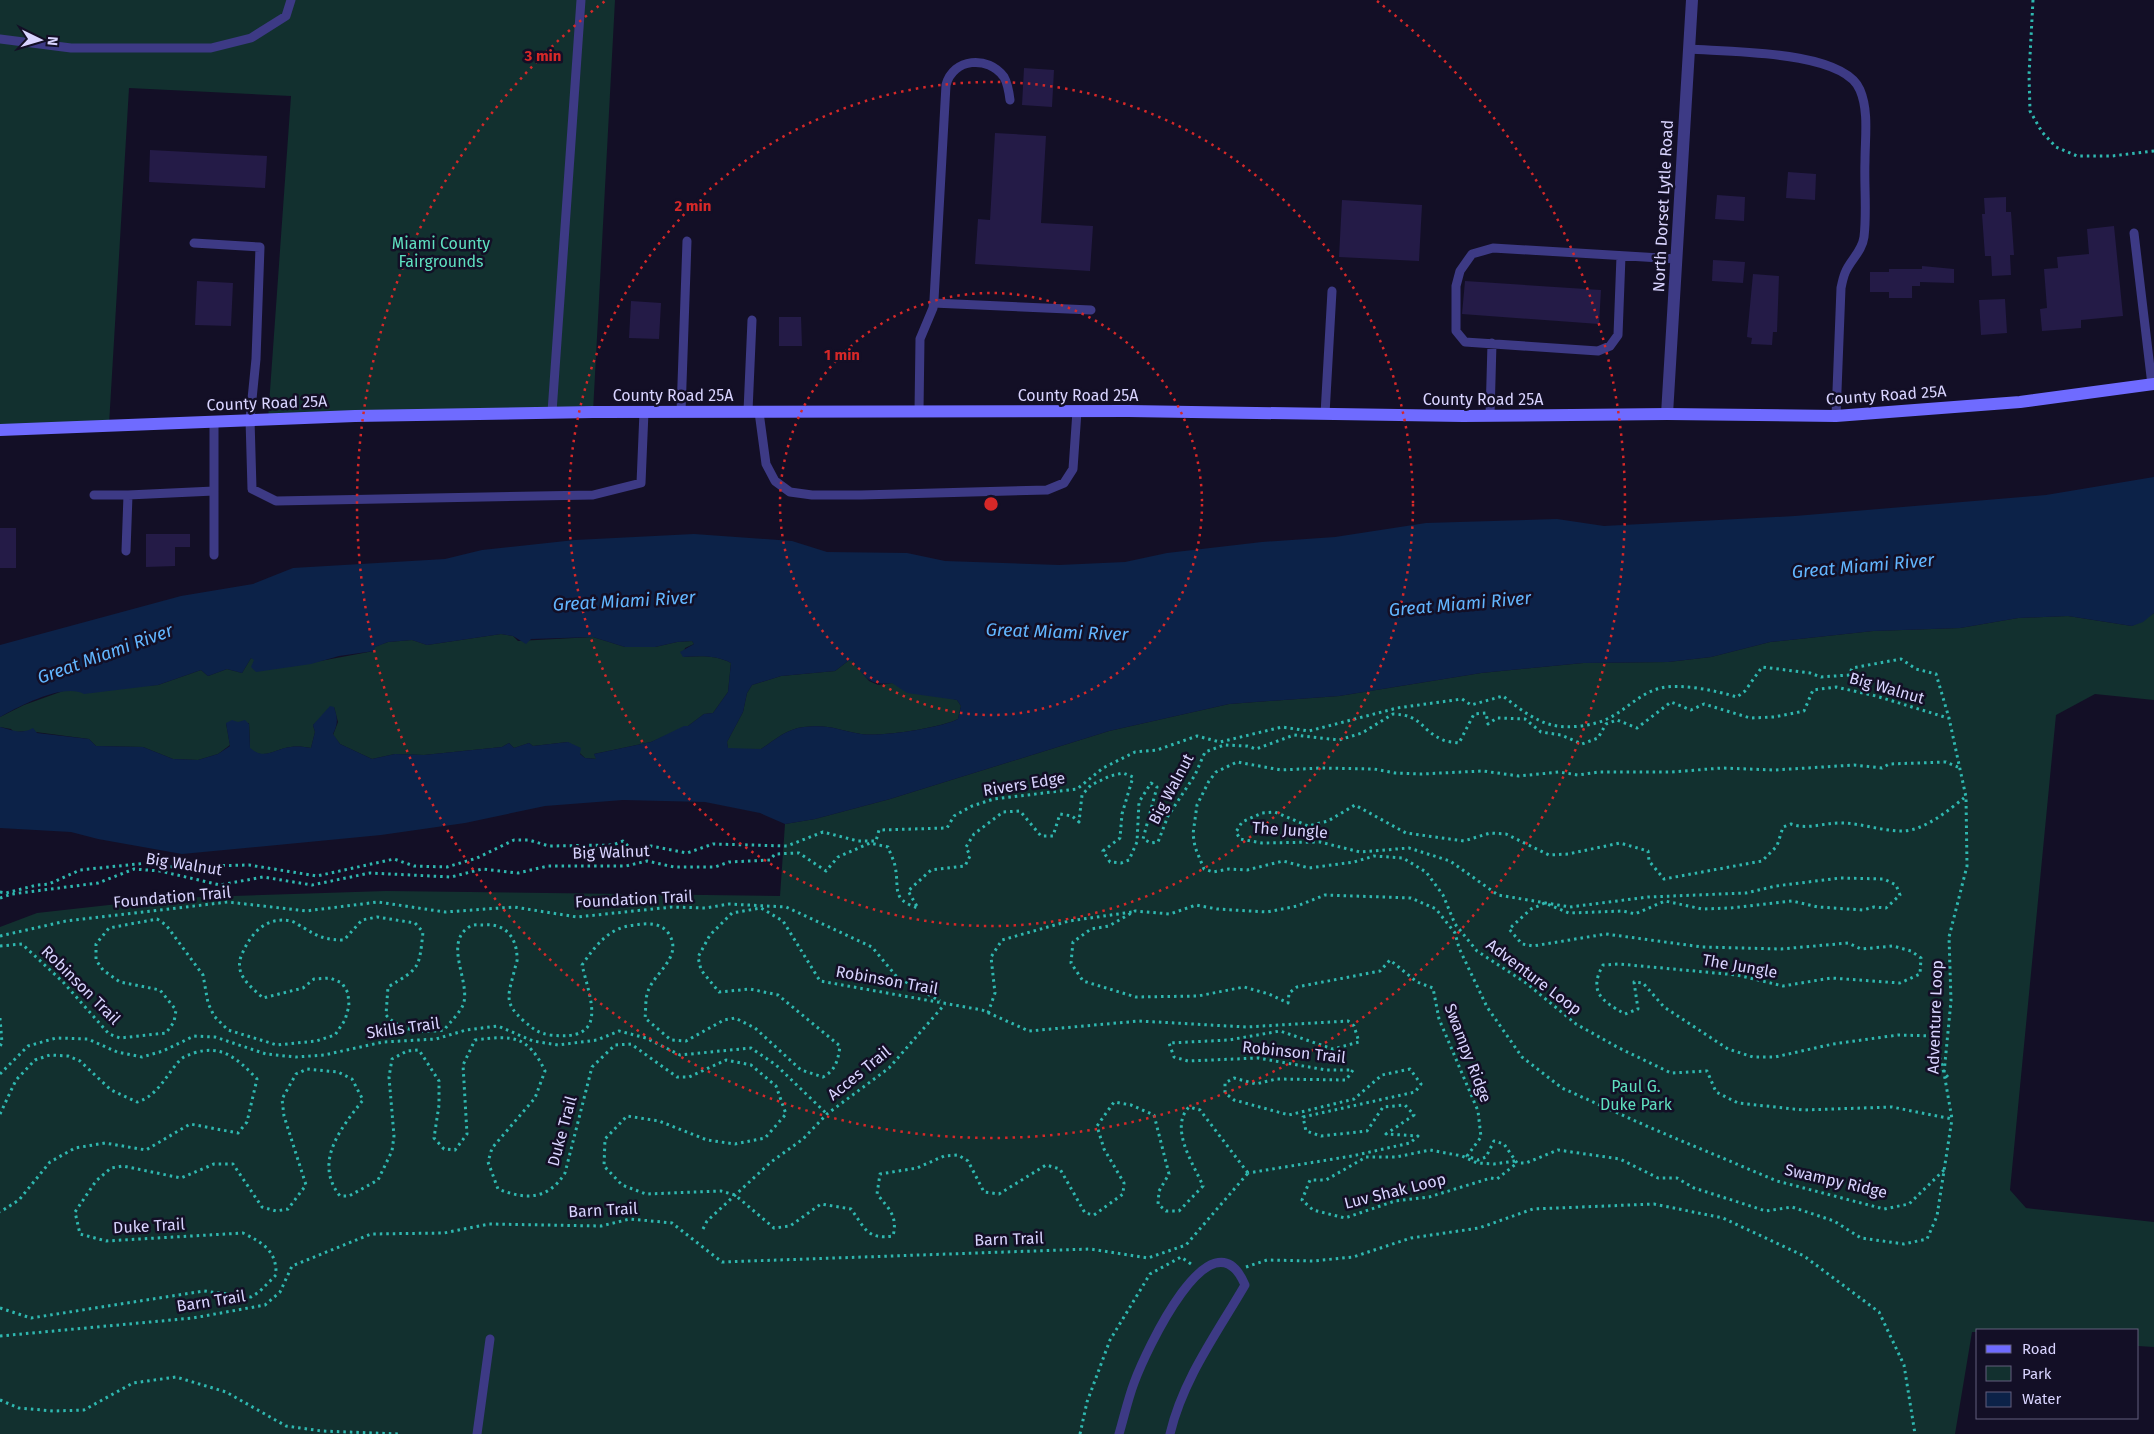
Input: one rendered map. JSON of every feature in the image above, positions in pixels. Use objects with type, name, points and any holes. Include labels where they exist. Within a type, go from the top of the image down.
[{"type":"main road","name":"County Road 25A","points":[[0,430],[214,421],[552,412],[1077,411],[1490,416],[1667,414],[1836,416],[2020,402],[2153,384]]},
{"type":"street","name":"North Dorset Lytle Road","points":[[1667,414],[1692,0]]},
{"type":"lane","points":[[0,39],[71,48],[210,48],[250,38],[286,16],[292,0]]},
{"type":"lane","points":[[552,412],[581,0]]},
{"type":"lane","points":[[1689,49],[1785,55],[1822,63],[1848,74],[1860,88],[1864,106],[1865,130],[1864,238],[1858,255],[1845,272],[1841,288],[1836,416]]},
{"type":"lane","points":[[919,411],[920,340],[933,303],[946,85],[949,75],[961,65],[977,61],[991,66],[1004,77],[1010,100]]},
{"type":"lane","points":[[2134,233],[2153,384]]},
{"type":"lane","points":[[681,412],[687,241]]},
{"type":"lane","points":[[194,243],[260,247],[256,359],[250,420],[252,489],[276,501],[593,495],[641,483],[644,412]]},
{"type":"lane","points":[[1621,256],[1618,334],[1610,346],[1598,351],[1464,342],[1456,331],[1456,286],[1460,271],[1472,254],[1493,248],[1677,259]]},
{"type":"lane","points":[[1325,414],[1332,291]]},
{"type":"lane","points":[[933,303],[1091,310]]},
{"type":"lane","points":[[752,320],[754,412],[766,464],[775,481],[790,492],[812,495],[861,495],[1047,490],[1064,483],[1073,469],[1077,411]]},
{"type":"lane","points":[[1490,416],[1492,343]]},
{"type":"lane","points":[[214,421],[214,555]]},
{"type":"lane","points":[[94,495],[214,491]]},
{"type":"lane","points":[[126,551],[128,495]]},
{"type":"lane","points":[[1119,1434],[1134,1382],[1166,1316],[1200,1271],[1215,1262],[1227,1263],[1239,1269],[1246,1285],[1197,1365],[1174,1418],[1170,1434]]},
{"type":"lane","points":[[477,1434],[490,1339]]},
{"type":"path","points":[[2032,0],[2029,75],[2030,110],[2042,132],[2056,147],[2077,156],[2112,156],[2154,151]]},
{"type":"path","name":"Rivers Edge","points":[[0,892],[6,893],[49,884],[80,870],[147,862],[164,867],[249,865],[317,876],[394,859],[414,866],[447,867],[477,858],[514,840],[529,840],[549,846],[614,845],[623,841],[631,848],[651,846],[687,853],[713,844],[787,846],[823,832],[858,841],[876,841],[879,830],[947,828],[954,816],[972,806],[994,799],[1077,788],[1103,768],[1135,752],[1158,750],[1197,736],[1220,742],[1282,727],[1310,731],[1397,708],[1462,699],[1471,705],[1503,696],[1519,709],[1552,725],[1580,726],[1608,719],[1638,697],[1662,687],[1710,689],[1737,697],[1745,691],[1762,667],[1810,673],[1821,678],[1849,675],[1852,668],[1902,659],[1916,669],[1936,674]]},
{"type":"path","name":"Adventure Loop","points":[[1936,674],[1949,718],[1960,768],[1966,797],[1967,866],[1949,937],[1951,1001],[1944,1073],[1952,1119],[1892,1107],[1803,1110],[1738,1103],[1716,1092],[1706,1071],[1671,1073],[1619,1048],[1576,1024],[1526,983],[1477,951],[1455,924],[1443,895],[1426,872],[1403,858],[1374,856],[1354,862],[1309,868],[1283,861],[1247,870],[1230,869],[1213,872],[1204,869],[1195,847],[1194,820],[1197,805],[1209,781],[1216,772],[1237,762],[1281,770],[1321,768],[1374,769],[1395,773],[1421,774],[1483,771],[1519,776],[1559,772],[1578,775],[1599,772],[1671,772],[1722,768],[1775,770],[1854,765],[1882,768],[1889,764],[1946,762],[1960,768]]},
{"type":"path","name":"Big Walnut","points":[[0,898],[12,894],[98,883],[134,869],[160,871],[220,885],[263,877],[312,885],[370,873],[451,877],[482,869],[518,873],[548,866],[626,866],[647,861],[674,866],[715,867],[730,862],[770,860],[775,854],[798,853],[826,872],[838,857],[870,843],[888,847],[895,866],[897,893],[905,904],[918,908],[908,891],[931,870],[965,866],[970,856],[966,847],[974,834],[1003,812],[1020,811],[1041,836],[1052,836],[1060,814],[1072,816],[1079,822],[1082,795],[1091,785],[1110,776],[1122,773],[1133,777],[1122,814],[1120,838],[1103,851],[1110,862],[1121,863],[1129,860],[1137,842],[1139,802],[1151,783],[1157,787],[1143,839],[1150,843],[1158,842],[1168,816],[1195,775],[1205,752],[1224,745],[1256,748],[1294,735],[1339,740],[1362,733],[1393,714],[1418,719],[1437,736],[1459,743],[1474,714],[1486,713],[1488,724],[1497,718],[1525,719],[1541,732],[1561,735],[1582,744],[1598,738],[1606,724],[1617,720],[1637,728],[1671,702],[1691,710],[1704,704],[1750,718],[1774,716],[1804,710],[1812,690],[1836,687],[1876,696],[1949,718]]},
{"type":"path","name":"The Jungle","points":[[1948,1077],[1944,1073],[1934,1036],[1898,1035],[1856,1043],[1833,1044],[1774,1057],[1753,1057],[1728,1048],[1664,1007],[1643,983],[1634,982],[1638,1010],[1625,1014],[1605,1003],[1597,991],[1597,976],[1603,965],[1619,964],[1737,975],[1783,986],[1831,978],[1900,983],[1920,974],[1921,958],[1911,951],[1892,946],[1861,949],[1848,943],[1781,949],[1702,947],[1606,934],[1533,946],[1522,944],[1509,929],[1531,909],[1545,903],[1569,913],[1623,911],[1635,914],[1665,901],[1702,909],[1792,901],[1818,907],[1863,910],[1874,907],[1886,908],[1900,895],[1896,885],[1884,879],[1840,878],[1776,886],[1746,893],[1648,897],[1570,907],[1498,895],[1450,861],[1409,848],[1360,852],[1320,842],[1262,843],[1240,839],[1236,832],[1242,822],[1262,813],[1275,812],[1308,826],[1328,821],[1355,805],[1406,833],[1464,841],[1490,833],[1506,834],[1548,855],[1568,854],[1620,843],[1648,851],[1649,861],[1664,878],[1762,861],[1777,846],[1783,827],[1791,824],[1804,829],[1829,823],[1844,823],[1903,831],[1936,820],[1966,797]]},
{"type":"path","name":"Swampy Ridge","points":[[1516,1162],[1504,1144],[1494,1141],[1486,1157],[1478,1160],[1468,1156],[1481,1137],[1478,1111],[1439,1019],[1433,988],[1417,982],[1390,960],[1380,971],[1297,987],[1289,993],[1288,1003],[1270,994],[1244,987],[1198,996],[1136,996],[1083,982],[1071,963],[1073,942],[1091,929],[1109,926],[1135,911],[1170,914],[1196,905],[1217,909],[1267,912],[1296,906],[1325,895],[1411,898],[1436,909],[1456,933],[1459,948],[1487,1007],[1522,1057],[1562,1088],[1777,1181],[1884,1209],[1908,1204],[1944,1170]]},
{"type":"path","name":"Foundation Trail","points":[[0,936],[66,920],[228,902],[306,911],[378,902],[446,912],[514,907],[577,917],[672,907],[706,908],[729,904],[786,907],[872,946],[897,977],[944,1004]]},
{"type":"path","name":"Robinson Trail","points":[[0,946],[22,944],[63,982],[109,1034],[120,1038],[166,1033],[174,1022],[176,1010],[160,990],[120,982],[103,970],[96,960],[96,944],[108,928],[157,919],[166,925],[203,975],[208,1003],[214,1016],[228,1030],[277,1045],[316,1042],[335,1035],[345,1020],[349,1006],[348,993],[342,983],[330,978],[314,979],[303,988],[264,998],[245,981],[239,972],[241,955],[254,931],[263,923],[292,921],[329,940],[344,940],[362,920],[377,917],[414,923],[423,932],[420,960],[413,973],[388,987],[386,1015],[394,1024],[412,1030],[428,1032],[444,1030],[464,1004],[465,991],[458,950],[460,935],[471,926],[496,924],[508,932],[518,957],[508,998],[511,1010],[537,1033],[566,1037],[582,1034],[592,1024],[593,1009],[582,965],[599,940],[626,926],[652,923],[666,930],[673,940],[671,957],[648,991],[644,1018],[671,1040],[686,1041],[724,1020],[735,1018],[755,1028],[801,1070],[823,1077],[831,1072],[838,1060],[840,1046],[778,995],[750,990],[719,992],[700,970],[698,957],[710,935],[732,914],[761,908],[783,921],[820,981],[988,1013],[1029,1031],[1139,1020],[1246,1027],[1348,1021],[1354,1026],[1358,1042],[1334,1049],[1280,1031],[1229,1040],[1169,1043],[1174,1057],[1188,1061],[1258,1058],[1326,1070],[1352,1070],[1346,1080],[1276,1079],[1256,1084],[1234,1078],[1225,1083],[1225,1093],[1234,1100],[1289,1115],[1354,1099],[1382,1075],[1410,1069],[1421,1084],[1415,1092],[1303,1117],[1306,1131],[1322,1136],[1367,1131],[1383,1106],[1405,1105],[1414,1115],[1386,1134],[1418,1136],[1410,1143],[1352,1156],[1248,1172]]},
{"type":"path","points":[[988,1013],[995,993],[991,957],[1002,940],[1069,922],[1135,911]]},
{"type":"path","name":"Acces Trail","points":[[704,1229],[707,1221],[771,1162],[803,1140],[828,1114],[889,1068],[928,1025],[944,1004]]},
{"type":"path","points":[[0,1018],[2,1043],[0,1046]]},
{"type":"path","name":"Skills Trail","points":[[0,1074],[28,1046],[56,1038],[88,1039],[116,1052],[142,1057],[163,1051],[194,1036],[215,1037],[266,1054],[296,1057],[324,1055],[383,1042],[436,1039],[466,1030],[498,1026],[533,1041],[558,1046],[597,1040],[619,1031],[646,1038],[680,1055],[750,1048],[776,1064],[828,1114]]},
{"type":"path","name":"Duke Trail","points":[[0,1308],[31,1318],[204,1291],[250,1296],[259,1292],[276,1275],[276,1262],[264,1243],[244,1233],[106,1241],[80,1234],[75,1212],[96,1180],[111,1168],[123,1166],[181,1178],[214,1164],[233,1164],[262,1207],[276,1211],[288,1209],[306,1185],[286,1125],[282,1099],[296,1074],[307,1069],[338,1072],[352,1079],[363,1100],[334,1140],[327,1167],[333,1186],[340,1196],[349,1196],[378,1180],[392,1151],[394,1136],[389,1077],[392,1060],[407,1051],[419,1050],[439,1081],[439,1105],[434,1138],[444,1149],[455,1150],[463,1142],[467,1134],[463,1065],[476,1040],[499,1037],[517,1038],[537,1054],[545,1072],[535,1098],[492,1148],[488,1162],[498,1189],[514,1195],[545,1194],[557,1186],[565,1173],[592,1067],[615,1045],[631,1044],[677,1077],[689,1078],[726,1060],[751,1065],[776,1086],[786,1114],[765,1138],[735,1144],[707,1140],[659,1122],[627,1116],[605,1139],[604,1166],[622,1185],[646,1194],[721,1191],[735,1195]]},
{"type":"path","points":[[0,1114],[16,1080],[35,1060],[50,1055],[68,1056],[80,1061],[112,1090],[137,1102],[150,1098],[182,1058],[208,1048],[222,1051],[247,1069],[257,1079],[247,1122],[238,1133],[190,1124],[146,1150],[105,1143],[75,1148],[50,1162],[19,1200],[0,1212]]},
{"type":"path","points":[[735,1195],[774,1228],[790,1226],[821,1204],[851,1209],[870,1235],[880,1238],[893,1236],[896,1225],[895,1216],[877,1194],[880,1174],[917,1168],[944,1156],[958,1155],[968,1161],[984,1192],[998,1194],[1046,1165],[1060,1169],[1085,1213],[1094,1215],[1123,1194],[1124,1183],[1104,1149],[1097,1126],[1114,1102],[1131,1105],[1154,1115],[1170,1174],[1159,1192],[1158,1204],[1166,1211],[1179,1211],[1203,1186],[1180,1130],[1183,1114],[1190,1107],[1200,1110],[1248,1172]]},
{"type":"path","points":[[1516,1162],[1526,1163],[1558,1150],[1620,1159],[1658,1178],[1677,1178],[1694,1188],[1766,1211],[1792,1208],[1834,1221],[1861,1238],[1904,1244],[1927,1239],[1937,1216],[1952,1119]]},
{"type":"path","name":"Luv Shak Loop","points":[[1430,1150],[1462,1156],[1478,1162],[1494,1164],[1516,1162],[1497,1179],[1491,1178],[1428,1197],[1395,1201],[1345,1218],[1313,1210],[1302,1200],[1310,1180],[1326,1180],[1366,1157],[1396,1157],[1430,1150]]},
{"type":"path","name":"Barn Trail","points":[[0,1336],[193,1318],[265,1305],[280,1292],[292,1266],[371,1234],[444,1233],[489,1224],[601,1226],[630,1219],[672,1223],[722,1262],[1090,1248],[1148,1258],[1186,1245],[1248,1172]]},
{"type":"path","points":[[1239,1269],[1267,1260],[1313,1260],[1353,1257],[1412,1238],[1479,1228],[1532,1209],[1654,1204],[1722,1218],[1804,1256],[1879,1312],[1904,1365],[1915,1434]]},
{"type":"path","points":[[1080,1434],[1087,1402],[1110,1340],[1150,1274],[1181,1256],[1200,1271]]},
{"type":"path","points":[[0,1400],[19,1408],[53,1411],[84,1410],[133,1383],[176,1377],[226,1392],[286,1426],[322,1431],[400,1434]]},
{"type":"green space","name":"Miami County Fairgrounds","points":[[0,0],[615,0],[593,412],[268,419],[291,96],[129,88],[109,425],[0,430]]},
{"type":"green space","name":"Paul G. Duke Park","points":[[2154,613],[2154,700],[2095,694],[2056,715],[2010,1190],[2026,1208],[2154,1222],[2154,1347],[2139,1346],[2139,1329],[1976,1329],[1976,1332],[1972,1332],[1955,1434],[0,1434],[0,927],[37,913],[172,898],[386,891],[780,896],[785,824],[815,819],[890,799],[1109,731],[1229,704],[1339,696],[1481,673],[1583,663],[1668,662],[1711,657],[1770,642],[1873,631],[1960,628],[2018,618],[2068,616],[2132,626]]},
{"type":"green space","points":[[501,634],[513,636],[518,641],[593,637],[625,647],[655,647],[692,641],[694,644],[685,648],[683,657],[714,657],[731,663],[728,692],[713,713],[704,714],[688,726],[651,742],[594,754],[597,759],[585,758],[568,742],[533,746],[529,743],[514,748],[509,743],[502,747],[424,755],[395,754],[372,759],[340,744],[333,735],[338,722],[334,707],[313,725],[315,732],[311,748],[293,747],[261,754],[250,749],[249,723],[226,723],[230,745],[218,754],[198,760],[173,759],[143,747],[96,746],[89,739],[28,731],[14,732],[11,729],[0,727],[0,717],[24,705],[63,691],[158,685],[201,670],[208,676],[227,669],[242,673],[251,658],[288,667],[374,651],[374,647],[388,642],[412,640],[427,645]]},
{"type":"green space","points":[[848,661],[852,661],[869,681],[878,685],[892,683],[957,700],[961,706],[958,719],[925,728],[870,735],[827,727],[804,727],[786,732],[761,749],[728,749],[727,742],[743,712],[747,693],[752,685],[781,676],[835,671]]},
{"type":"water","name":"Great Miami River","points":[[2154,477],[2154,613],[2143,622],[2132,626],[2068,616],[2018,618],[1960,628],[1873,631],[1770,642],[1711,657],[1668,662],[1583,663],[1481,673],[1339,696],[1229,704],[1109,731],[890,799],[815,819],[785,824],[760,813],[705,802],[623,800],[545,806],[465,823],[381,835],[182,854],[98,839],[71,832],[0,828],[0,727],[20,732],[33,728],[37,733],[89,739],[96,746],[143,747],[173,759],[198,760],[218,754],[230,746],[226,723],[232,720],[238,722],[245,720],[249,724],[250,748],[255,752],[266,754],[291,747],[311,748],[315,732],[313,725],[330,706],[334,707],[337,718],[333,734],[340,744],[372,759],[395,754],[424,755],[502,747],[509,743],[514,748],[529,743],[533,746],[568,742],[581,748],[580,754],[585,758],[596,759],[594,754],[651,742],[684,726],[688,726],[704,714],[713,713],[728,692],[731,663],[713,657],[683,657],[680,652],[694,644],[692,641],[655,647],[625,647],[593,637],[531,639],[526,644],[513,636],[501,634],[427,645],[412,640],[388,642],[375,647],[374,651],[339,656],[311,664],[256,672],[251,667],[254,660],[251,658],[242,673],[227,669],[208,676],[201,670],[158,685],[84,694],[75,691],[65,691],[42,697],[0,717],[0,645],[181,596],[253,584],[293,568],[445,559],[482,550],[575,540],[694,534],[792,541],[827,552],[907,553],[945,561],[1059,565],[1125,562],[1167,553],[1262,542],[1335,537],[1426,523],[1557,519],[1604,526],[1795,516],[2046,495]],"holes":[[[848,661],[852,661],[873,682],[892,683],[907,693],[957,700],[961,706],[958,719],[938,726],[870,735],[827,727],[804,727],[786,732],[761,749],[728,748],[727,742],[743,712],[747,693],[752,685],[781,676],[835,671]]]},
{"type":"building","points":[[1024,68],[1054,70],[1052,107],[1022,105]]},
{"type":"building","points":[[995,133],[1046,136],[1041,223],[1093,226],[1090,271],[975,264],[978,219],[990,220]]},
{"type":"building","points":[[150,150],[267,156],[265,188],[149,182]]},
{"type":"building","points":[[1788,172],[1816,174],[1815,200],[1786,198]]},
{"type":"building","points":[[1717,195],[1745,197],[1744,221],[1715,219]]},
{"type":"building","points":[[2006,197],[2006,212],[2011,212],[2014,255],[2010,255],[2011,275],[1992,276],[1991,256],[1985,256],[1982,214],[1985,214],[1984,198]]},
{"type":"building","points":[[1342,200],[1422,205],[1419,261],[1339,257]]},
{"type":"building","points":[[2114,226],[2123,316],[2081,320],[2081,328],[2042,331],[2040,309],[2047,308],[2044,269],[2058,268],[2057,257],[2089,254],[2087,229]]},
{"type":"building","points":[[1713,260],[1745,262],[1743,283],[1712,281]]},
{"type":"building","points":[[1922,266],[1954,269],[1954,283],[1920,282],[1920,286],[1912,286],[1912,298],[1889,298],[1889,292],[1870,292],[1870,272],[1889,272],[1889,269],[1922,269]]},
{"type":"building","points":[[1753,274],[1779,276],[1777,332],[1773,332],[1772,345],[1751,344],[1752,338],[1747,337]]},
{"type":"building","points":[[197,281],[233,283],[231,326],[195,325]]},
{"type":"building","points":[[1465,281],[1601,290],[1599,324],[1462,314]]},
{"type":"building","points":[[2005,299],[2007,333],[1981,335],[1979,300]]},
{"type":"building","points":[[631,301],[661,303],[659,339],[629,338]]},
{"type":"building","points":[[779,317],[801,317],[802,346],[779,346]]},
{"type":"building","points":[[0,528],[16,528],[16,568],[0,568]]},
{"type":"building","points":[[146,534],[190,534],[190,547],[175,547],[175,566],[146,567]]}]
